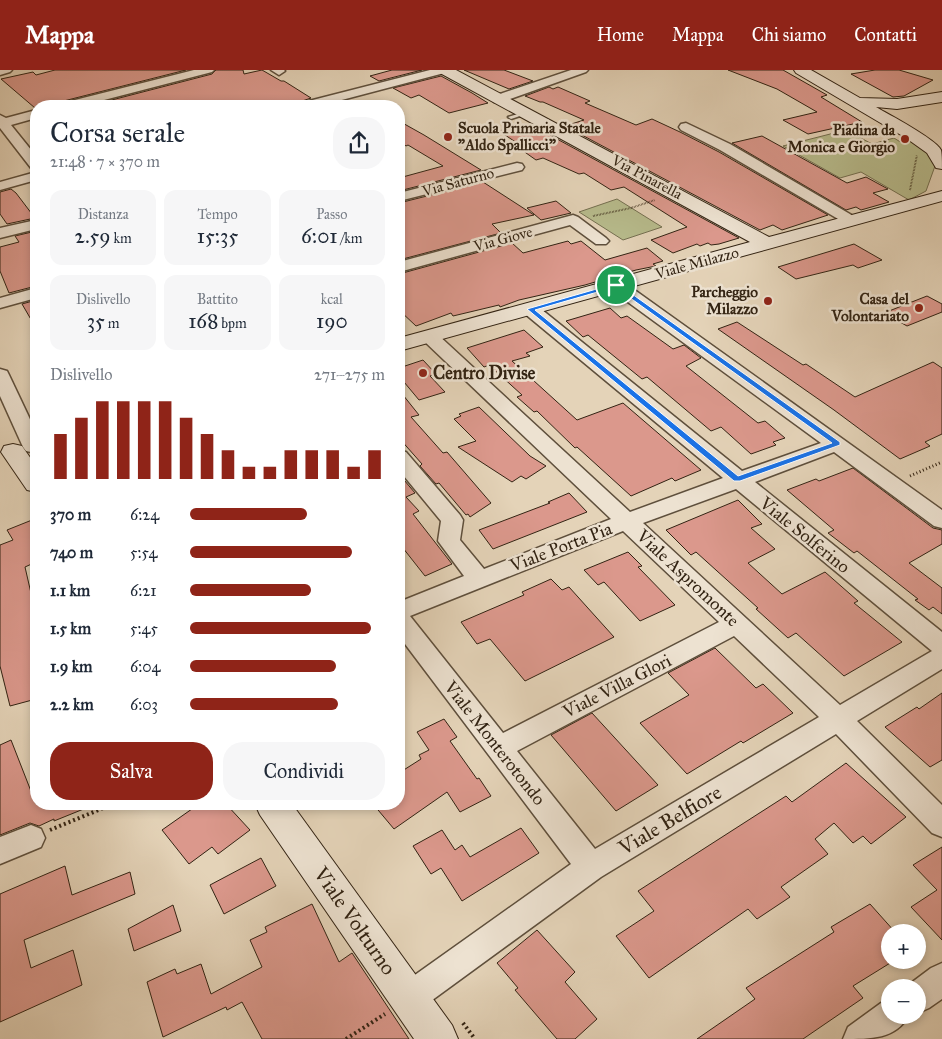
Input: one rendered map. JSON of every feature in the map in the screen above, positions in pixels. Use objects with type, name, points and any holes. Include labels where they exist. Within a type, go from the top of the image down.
[{"type":"street","points":[[0,71],[6,70]]},
{"type":"street","points":[[90,100],[208,70]]},
{"type":"street","points":[[328,100],[444,70]]},
{"type":"street","name":"Via Pinarella","points":[[444,70],[498,98],[518,115],[679,194],[768,244]]},
{"type":"street","points":[[498,98],[582,70]]},
{"type":"street","points":[[801,70],[846,95],[883,111],[935,147]]},
{"type":"street","points":[[846,95],[883,111],[935,147],[942,164]]},
{"type":"street","points":[[883,111],[942,97]]},
{"type":"street","points":[[897,122],[893,114],[898,109],[912,103]]},
{"type":"street","points":[[30,115],[2,121],[30,157]]},
{"type":"street","points":[[686,128],[725,147],[850,220]]},
{"type":"street","name":"Via Saturno","points":[[405,195],[517,166]]},
{"type":"street","points":[[942,170],[940,173],[942,177]]},
{"type":"street","name":"Viale Milazzo","points":[[897,207],[931,193],[942,177]]},
{"type":"street","points":[[0,186],[30,178]]},
{"type":"street","name":"Viale Milazzo","points":[[405,343],[942,196]]},
{"type":"street","points":[[573,220],[601,241]]},
{"type":"street","name":"Via Giove","points":[[405,265],[573,220]]},
{"type":"street","points":[[0,233],[30,226]]},
{"type":"street","points":[[616,285],[942,521]]},
{"type":"street","points":[[0,303],[30,295]]},
{"type":"street","name":"Viale Solferino","points":[[530,309],[942,646]]},
{"type":"street","name":"Viale Aspromonte","points":[[430,337],[839,720],[942,824]]},
{"type":"street","points":[[0,375],[21,450],[30,470]]},
{"type":"street","name":"Viale Porta Pia","points":[[405,609],[737,479],[837,444]]},
{"type":"street","points":[[405,464],[452,520],[449,541],[479,579]]},
{"type":"street","name":"Viale Villa Glori","points":[[498,748],[736,624]]},
{"type":"street","name":"Viale Monterotondo","points":[[405,627],[591,867]]},
{"type":"street","name":"Viale Belfiore","points":[[409,998],[591,867],[942,657]]},
{"type":"street","name":"Viale Volturno","points":[[276,810],[438,1039]]},
{"type":"street","points":[[0,851],[31,838]]},
{"type":"street","points":[[926,991],[942,979]]},
{"type":"street","points":[[860,1039],[881,1024]]},
{"type":"path","points":[[914,200],[909,188],[917,152],[919,149],[935,147]]},
{"type":"path","points":[[573,220],[630,208],[670,195],[679,194]]},
{"type":"path","points":[[891,484],[942,462]]},
{"type":"path","points":[[31,838],[99,810]]},
{"type":"path","points":[[346,1039],[409,998]]},
{"type":"green space","points":[[846,130],[872,144],[894,138],[902,143],[914,140],[924,148],[935,166],[926,191],[909,200],[861,172],[840,178],[783,146]]},
{"type":"green space","points":[[617,199],[662,227],[623,240],[579,212]]},
{"type":"building","points":[[55,70],[186,70],[68,100],[30,100],[30,104],[1,79],[33,72],[36,75]]},
{"type":"building","points":[[216,70],[243,70],[244,74],[262,70],[311,98],[305,100],[112,100],[212,74]]},
{"type":"building","points":[[392,70],[422,70],[379,81],[370,76]]},
{"type":"building","points":[[464,70],[504,70],[533,81],[509,89]]},
{"type":"building","points":[[728,70],[783,70],[827,95],[821,97],[862,122],[808,134],[783,120],[817,112],[777,89]]},
{"type":"building","points":[[875,70],[899,70],[933,80],[904,96],[893,97],[851,74]]},
{"type":"building","points":[[441,76],[488,103],[449,113],[419,95],[411,98],[393,88]]},
{"type":"building","points":[[549,87],[553,89],[558,87],[590,101],[585,103],[636,125],[652,119],[719,152],[828,215],[782,230],[773,225],[760,230],[565,126],[584,120],[525,96]]},
{"type":"building","points":[[405,124],[481,170],[405,189],[405,176],[443,166],[408,145],[406,146]]},
{"type":"building","points":[[523,125],[540,135],[546,133],[739,238],[719,244],[711,245],[708,243],[700,246],[697,244],[673,253],[651,240],[687,227],[624,187],[611,190],[584,173],[579,174],[543,158],[536,160],[519,148],[523,147],[499,131]]},
{"type":"building","points":[[762,136],[847,183],[866,177],[888,189],[873,193],[889,202],[861,210],[856,207],[846,210],[732,143]]},
{"type":"building","points":[[483,182],[534,215],[492,224],[501,233],[405,258],[405,202]]},
{"type":"building","points":[[11,189],[16,193],[30,211],[30,219],[7,224],[0,214],[0,192]]},
{"type":"building","points":[[556,201],[571,213],[541,220],[527,208]]},
{"type":"building","points":[[30,232],[30,288],[9,293],[0,271],[0,247],[19,242],[15,236]]},
{"type":"building","points":[[568,241],[571,244],[581,241],[605,260],[647,248],[663,261],[653,264],[656,266],[519,300],[500,307],[499,305],[453,316],[451,313],[416,326],[405,316],[405,272],[512,243],[523,253]]},
{"type":"building","points":[[854,244],[882,260],[858,268],[853,265],[796,279],[778,267]]},
{"type":"building","name":"Casa del Volontariato","points":[[927,296],[942,304],[942,312],[907,326],[884,313]]},
{"type":"building","points":[[30,302],[30,318],[22,304]]},
{"type":"building","points":[[610,308],[621,318],[627,316],[673,349],[684,345],[701,358],[686,366],[758,423],[765,421],[785,438],[773,442],[776,445],[751,454],[721,427],[711,431],[647,377],[642,379],[588,335],[583,337],[566,321]]},
{"type":"building","points":[[737,322],[803,365],[806,364],[855,397],[933,362],[942,368],[942,434],[925,442],[930,446],[900,459],[834,410],[718,329]]},
{"type":"building","points":[[524,330],[543,347],[526,353],[530,356],[512,361],[577,420],[623,403],[701,470],[675,481],[672,478],[631,496],[577,447],[575,448],[537,411],[534,412],[517,397],[522,395],[489,365],[484,367],[467,348]]},
{"type":"building","points":[[423,360],[436,374],[430,376],[445,392],[419,400],[405,383],[405,366]]},
{"type":"building","points":[[405,398],[419,415],[411,417],[443,453],[447,452],[491,503],[470,517],[468,514],[466,515],[439,483],[436,484],[420,466],[422,464],[405,445]]},
{"type":"building","points":[[479,407],[530,456],[546,466],[526,479],[521,476],[512,482],[458,447],[476,441],[454,419],[461,416],[459,414]]},
{"type":"building","points":[[853,468],[933,528],[942,530],[942,544],[909,563],[942,588],[942,614],[933,607],[929,610],[915,600],[918,599],[857,551],[854,553],[828,533],[834,530],[787,490],[816,479],[819,481]]},
{"type":"building","points":[[405,481],[415,493],[406,497],[419,511],[413,514],[452,564],[425,576],[405,551]]},
{"type":"building","points":[[569,493],[587,512],[493,549],[479,530],[550,503],[548,502]]},
{"type":"building","points":[[738,500],[762,524],[751,528],[775,549],[748,563],[782,594],[825,572],[858,601],[854,603],[902,642],[844,676],[796,633],[788,638],[696,552],[691,555],[666,530]]},
{"type":"building","points":[[30,521],[30,565],[25,567],[30,589],[30,701],[10,706],[0,666],[0,545],[13,540],[7,530]]},
{"type":"building","points":[[628,552],[642,566],[638,567],[675,605],[640,621],[604,582],[598,585],[584,570]]},
{"type":"building","points":[[551,579],[562,590],[569,587],[614,637],[525,681],[490,639],[477,644],[461,622],[524,595],[522,592]]},
{"type":"building","points":[[715,648],[756,688],[763,684],[793,713],[743,743],[741,741],[687,774],[640,723],[689,695],[668,673]]},
{"type":"building","points":[[942,693],[942,760],[930,767],[885,727],[917,707],[919,709]]},
{"type":"building","points":[[592,713],[658,785],[616,811],[551,735]]},
{"type":"building","points":[[444,719],[457,737],[450,741],[491,796],[460,812],[447,792],[394,829],[378,810],[405,810],[405,769],[421,759],[419,755],[429,750],[417,732]]},
{"type":"building","points":[[11,740],[30,789],[30,810],[81,810],[39,826],[30,823],[0,835],[0,745]]},
{"type":"building","points":[[846,763],[906,817],[871,844],[863,836],[853,843],[834,823],[815,839],[828,854],[781,887],[790,897],[757,919],[748,909],[649,978],[616,936],[654,911],[638,891],[786,796],[792,802]]},
{"type":"building","points":[[190,810],[232,810],[250,830],[218,854],[212,847],[189,864],[162,830]]},
{"type":"building","points":[[521,828],[539,853],[462,901],[441,868],[431,874],[413,846],[442,830],[455,850],[462,845],[470,857]]},
{"type":"building","points":[[942,847],[942,940],[911,907],[937,890],[913,865]]},
{"type":"building","points":[[261,858],[276,886],[224,914],[210,885]]},
{"type":"building","points":[[65,866],[72,895],[130,872],[135,894],[24,940],[31,968],[73,950],[82,985],[0,1022],[0,894]]},
{"type":"building","points":[[312,904],[339,962],[352,953],[409,1039],[262,1039],[242,1002],[227,1010],[226,1007],[163,1037],[147,982],[175,969],[177,974],[201,964],[211,994],[262,967],[250,940],[267,932],[265,927]]},
{"type":"building","points":[[870,904],[888,924],[881,924],[881,969],[853,986],[863,998],[803,1039],[697,1039],[755,999],[746,988],[834,932],[831,927]]},
{"type":"building","points":[[173,905],[181,931],[134,951],[128,929]]},
{"type":"building","points":[[537,930],[575,972],[565,982],[597,1019],[575,1039],[557,1039],[515,990],[518,988],[497,963]]},
{"type":"place","name":"Scuola Primaria Statale \"Aldo Spallicci\"","points":[[448,137]]},
{"type":"place","name":"Piadina da Monica e Giorgio","points":[[905,139]]},
{"type":"place","name":"Parcheggio Milazzo","points":[[768,301]]},
{"type":"place","name":"Casa del Volontariato","points":[[919,308]]},
{"type":"place","name":"Centro Divise","points":[[423,373]]},
{"type":"route","points":[[616,285],[837,444],[737,479],[530,309],[616,285]]}]
